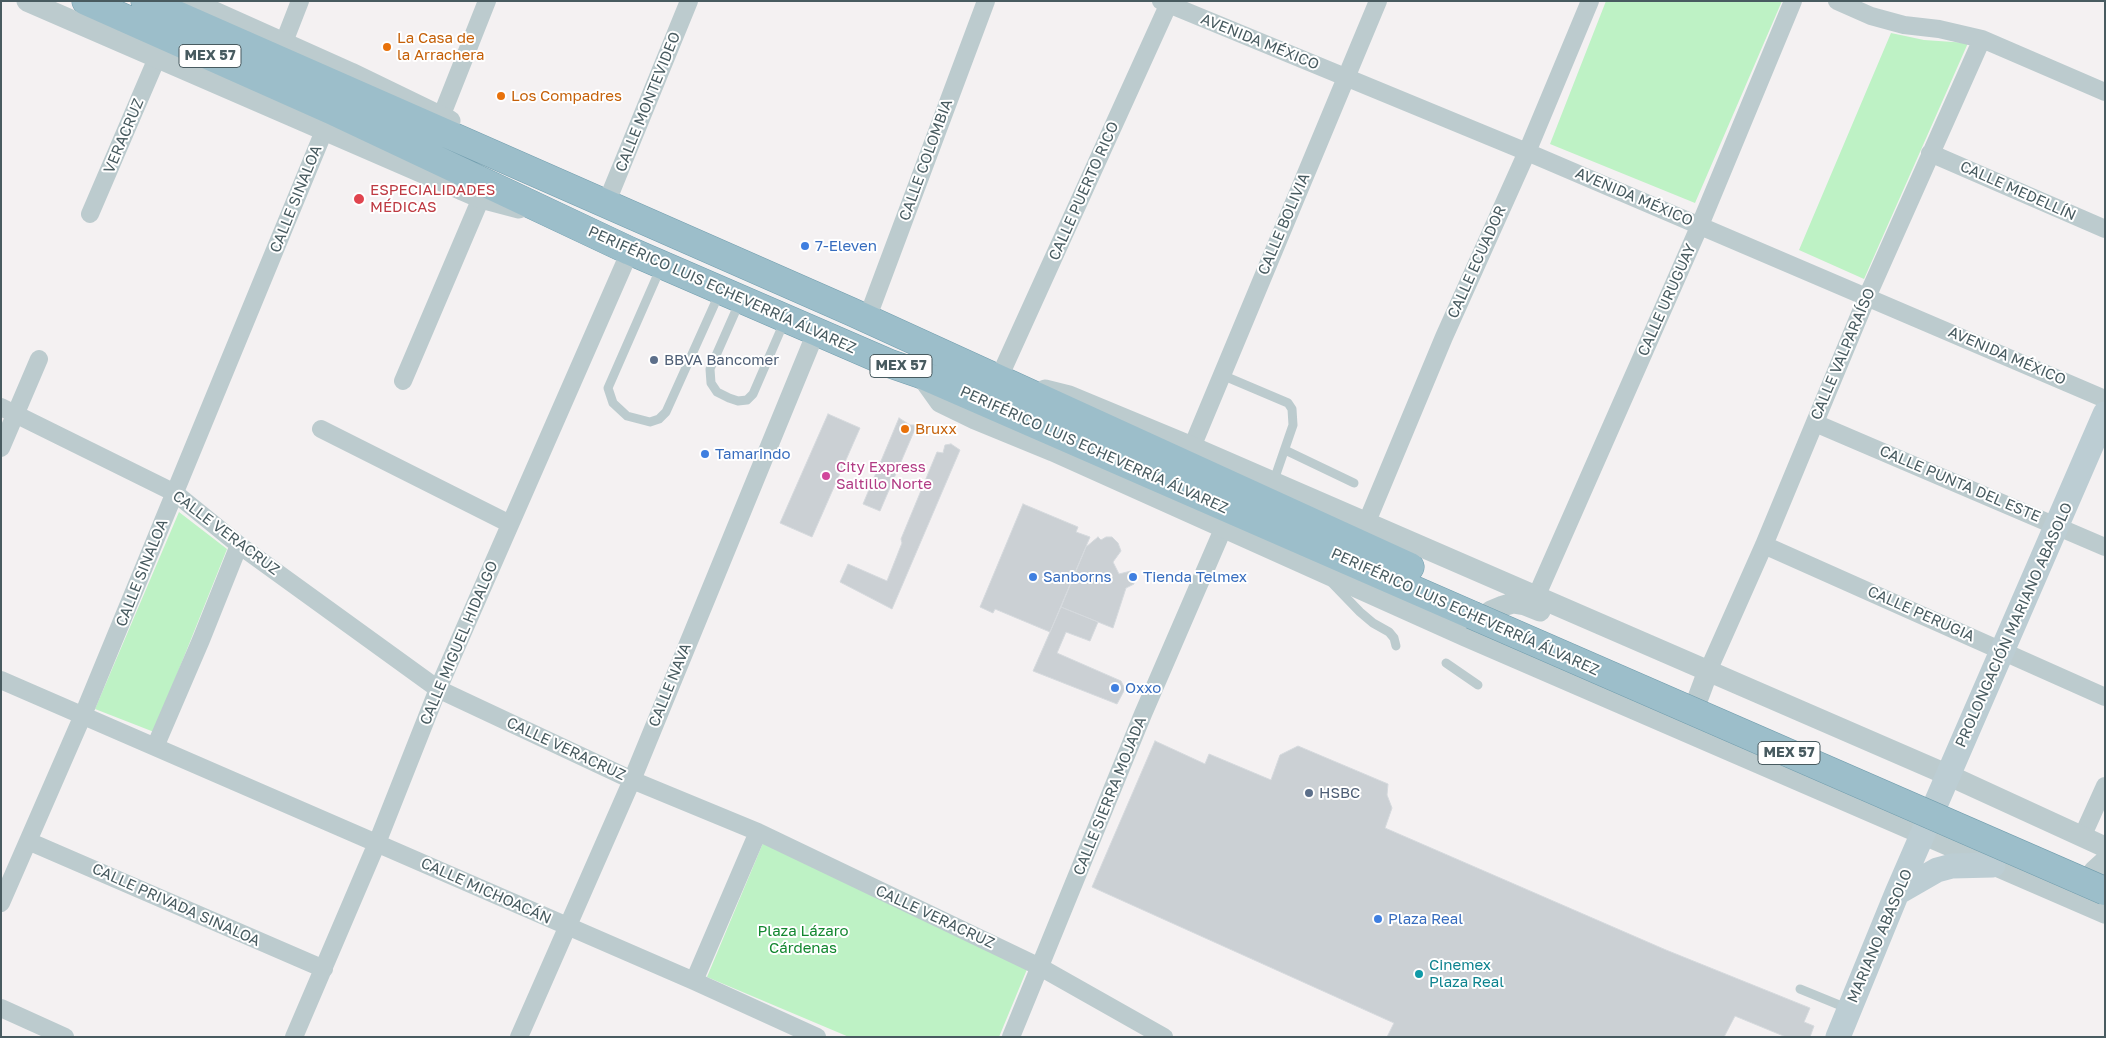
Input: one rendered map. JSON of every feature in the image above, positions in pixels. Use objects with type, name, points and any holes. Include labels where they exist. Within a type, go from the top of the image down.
[{"type":"highway","name":"PERIFÉRICO LUIS ECHEVERRÍA ÁLVAREZ","points":[[86,1],[334,111],[630,251],[891,364],[920,374],[2105,892]]},
{"type":"highway","name":"PERIFÉRICO LUIS ECHEVERRÍA ÁLVAREZ","points":[[145,1],[334,111],[498,156],[867,319],[1005,383],[1473,617],[2105,872]]},
{"type":"main road","name":"PROLONGACIÓN MARIANO ABASOLO","points":[[1922,835],[2058,526],[2105,414]]},
{"type":"main road","name":"MARIANO ABASOLO","points":[[1838,1037],[1922,835]]},
{"type":"main road","points":[[1897,893],[1938,870],[1952,866],[1994,865]]},
{"type":"street","points":[[27,1],[157,58],[334,111],[481,198],[563,220]]},
{"type":"street","name":"PERIFÉRICO LUIS ECHEVERRÍA ÁLVAREZ","points":[[190,1],[284,42],[442,117],[486,142],[498,156]]},
{"type":"street","points":[[284,42],[300,1]]},
{"type":"street","points":[[442,117],[488,1]]},
{"type":"street","name":"CALLE MONTEVIDEO","points":[[606,204],[689,1]]},
{"type":"street","name":"CALLE COLOMBIA","points":[[867,319],[986,1]]},
{"type":"street","name":"CALLE BOLIVIA","points":[[1192,447],[1378,1]]},
{"type":"street","name":"CALLE ECUADOR","points":[[1366,524],[1444,337],[1527,152],[1590,1]]},
{"type":"street","name":"CALLE URUGUAY","points":[[1536,597],[1700,226],[1793,1]]},
{"type":"street","points":[[1837,1],[1871,16],[1904,25],[1939,29],[1982,40],[2105,92]]},
{"type":"street","name":"AVENIDA MÉXICO","points":[[1167,2],[1527,152],[2105,398]]},
{"type":"street","name":"CALLE PUERTO RICO","points":[[1005,383],[1167,2]]},
{"type":"street","name":"CALLE VALPARAÍSO","points":[[1708,671],[1764,545],[1867,297],[1982,40]]},
{"type":"street","name":"VERACRUZ","points":[[90,214],[157,58]]},
{"type":"street","name":"CALLE SINALOA","points":[[1,903],[83,715],[334,111]]},
{"type":"street","name":"CALLE MEDELLÍN","points":[[1930,153],[2105,229]]},
{"type":"street","points":[[403,381],[481,198]]},
{"type":"street","name":"CALLE MIGUEL HIDALGO","points":[[294,1037],[377,843],[438,689],[630,251]]},
{"type":"street","name":"CALLE NAVA","points":[[519,1037],[566,926],[632,780],[816,332]]},
{"type":"street","points":[[1,448],[9,410],[38,359]]},
{"type":"street","points":[[920,374],[940,402],[958,411],[1053,451],[1324,573],[1473,617],[1548,672],[2105,913]]},
{"type":"street","points":[[1005,383],[1047,390],[1069,396],[1192,447],[1948,775],[2105,847]]},
{"type":"street","name":"CALLE VERACRUZ","points":[[9,410],[175,492],[239,545],[438,689],[632,780],[758,832],[1040,967],[1138,1030],[1164,1037]]},
{"type":"street","name":"CALLE PUNTA DEL ESTE","points":[[1815,423],[2105,547]]},
{"type":"street","points":[[321,428],[510,524]]},
{"type":"street","name":"CALLE SIERRA MOJADA","points":[[1011,1037],[1143,714],[1223,529]]},
{"type":"street","points":[[155,747],[239,545]]},
{"type":"street","name":"CALLE PERUGIA","points":[[1764,545],[2105,697]]},
{"type":"street","points":[[1473,617],[1475,623],[1491,611],[1503,606],[1519,604],[1681,670],[1693,672],[1708,671]]},
{"type":"street","points":[[1548,672],[1564,670],[1586,674],[1662,703],[1688,710],[1692,708],[1698,698],[1708,671]]},
{"type":"street","name":"CALLE MICHOACÁN","points":[[1,680],[694,981],[817,1037]]},
{"type":"street","points":[[2082,837],[2105,786]]},
{"type":"street","points":[[694,981],[758,832]]},
{"type":"street","name":"CALLE PRIVADA SINALOA","points":[[28,841],[324,969]]},
{"type":"street","points":[[2105,861],[2094,871],[2090,883],[2091,895],[2097,906],[2105,913]]},
{"type":"street","points":[[1,1008],[65,1037]]},
{"type":"lane","points":[[662,264],[608,388],[613,403],[627,416],[650,422],[659,419],[666,412],[731,294]]},
{"type":"lane","points":[[731,294],[710,369],[711,383],[717,392],[729,398],[738,401],[747,400],[754,394],[785,318]]},
{"type":"lane","points":[[1222,375],[1288,403],[1294,416],[1293,425],[1273,483]]},
{"type":"lane","points":[[1285,450],[1354,483]]},
{"type":"lane","points":[[1324,573],[1354,608],[1373,623],[1389,632],[1394,638],[1396,646]]},
{"type":"lane","points":[[1446,663],[1478,685]]},
{"type":"lane","points":[[1800,989],[1849,1009]]},
{"type":"green space","points":[[1606,1],[1782,1],[1695,203],[1550,144]]},
{"type":"green space","points":[[1891,33],[1924,40],[1968,43],[1864,279],[1799,250]]},
{"type":"green space","points":[[179,512],[227,549],[154,732],[95,709]]},
{"type":"green space","name":"Plaza Lázaro Cárdenas","points":[[763,843],[1030,962],[999,1037],[849,1037],[707,977]]},
{"type":"building","points":[[828,414],[860,428],[812,537],[780,523]]},
{"type":"building","points":[[899,418],[910,425],[919,425],[920,428],[915,429],[880,511],[863,504]]},
{"type":"building","points":[[951,444],[960,450],[892,609],[840,582],[848,564],[887,581],[902,543],[901,539],[937,452],[943,453],[945,445]]},
{"type":"building","name":"Sanborns","points":[[1023,504],[1078,527],[1076,532],[1090,537],[1050,632],[995,609],[993,613],[980,607]]},
{"type":"building","points":[[1098,537],[1101,540],[1106,537],[1112,537],[1118,543],[1121,551],[1113,562],[1119,574],[1131,571],[1134,584],[1126,588],[1113,628],[1061,607],[1086,547]]},
{"type":"building","points":[[1061,607],[1098,622],[1090,641],[1066,632],[1057,653],[1121,681],[1125,689],[1117,704],[1033,671]]},
{"type":"building","name":"Plaza Real","points":[[1155,741],[1205,764],[1209,754],[1271,780],[1280,755],[1298,746],[1388,784],[1387,795],[1392,808],[1385,828],[1666,950],[1810,1008],[1804,1022],[1814,1026],[1810,1037],[1786,1037],[1735,1016],[1724,1037],[1387,1037],[1394,1023],[1092,887]]},
{"type":"place","name":"La Casa de la Arrachera","points":[[387,47]]},
{"type":"place","name":"Los Compadres","points":[[501,96]]},
{"type":"place","name":"ESPECIALIDADES MÉDICAS","points":[[359,199]]},
{"type":"place","name":"7-Eleven","points":[[805,246]]},
{"type":"place","name":"BBVA Bancomer","points":[[654,360]]},
{"type":"place","name":"Bruxx","points":[[905,429]]},
{"type":"place","name":"Tamarindo","points":[[705,454]]},
{"type":"place","name":"City Express Saltillo Norte","points":[[826,476]]},
{"type":"place","name":"Sanborns","points":[[1033,577]]},
{"type":"place","name":"Tienda Telmex","points":[[1133,577]]},
{"type":"place","name":"Oxxo","points":[[1115,688]]},
{"type":"place","name":"HSBC","points":[[1309,793]]},
{"type":"place","name":"Plaza Real","points":[[1378,919]]},
{"type":"place","name":"Cinemex Plaza Real","points":[[1419,974]]}]
